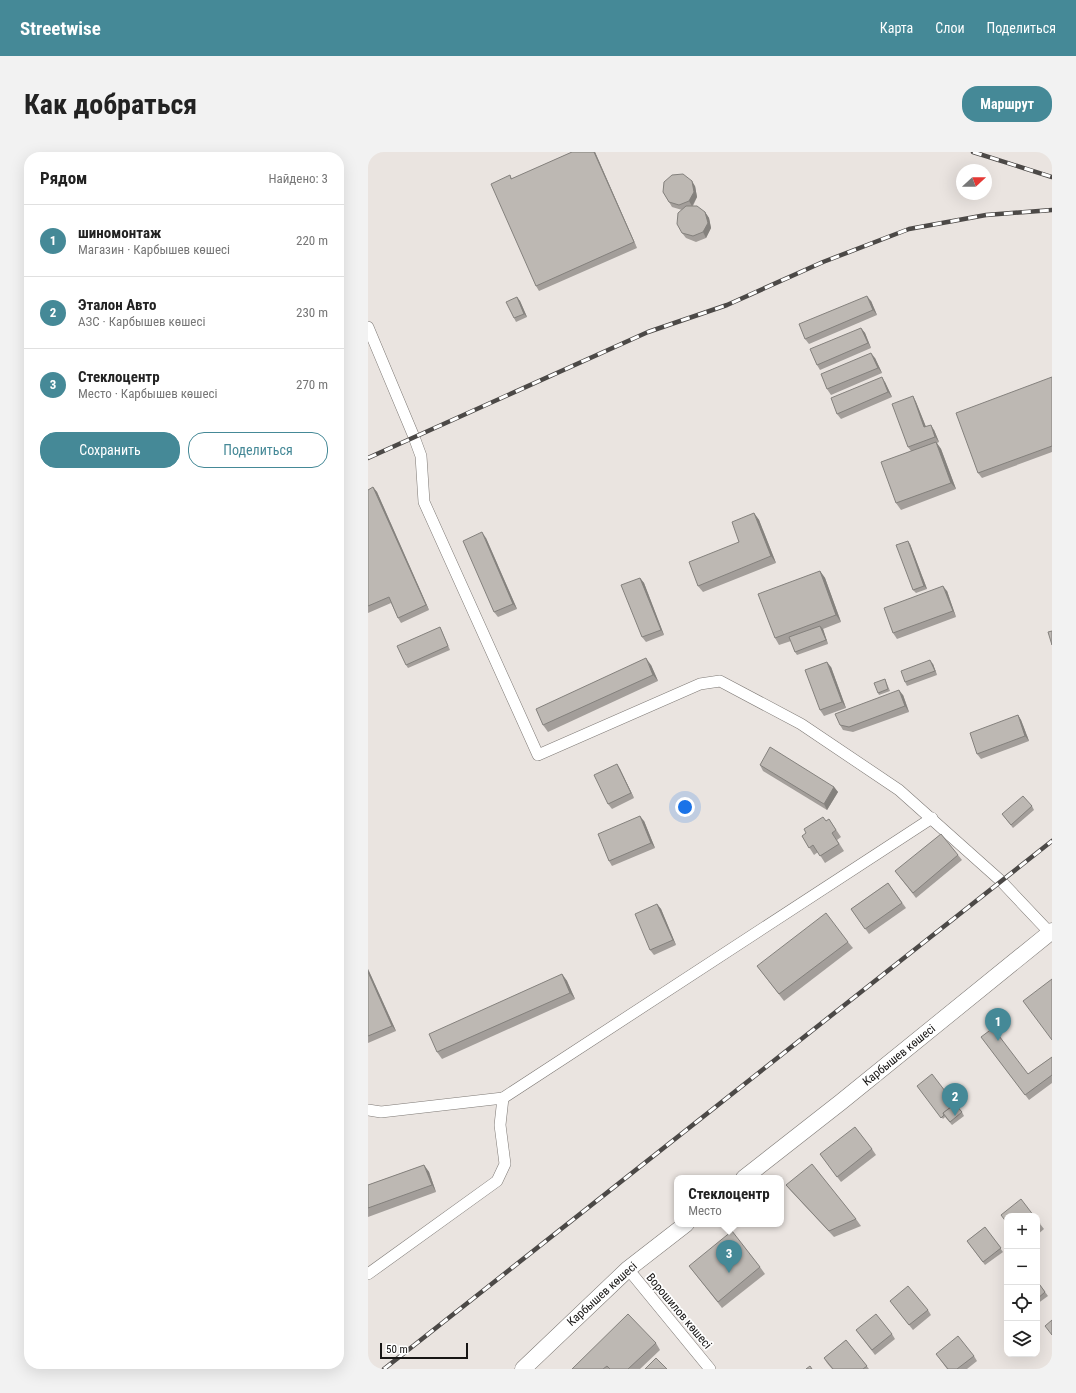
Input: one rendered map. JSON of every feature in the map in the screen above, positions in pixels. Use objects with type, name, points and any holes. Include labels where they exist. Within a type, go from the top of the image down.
[{"type":"main road","name":"Карбышев көшесі","points":[[748,1175],[841,1102],[1051,932]]},
{"type":"main road","name":"Карбышев көшесі","points":[[523,1369],[628,1269],[682,1227]]},
{"type":"street","points":[[368,327],[421,456],[424,502],[538,755],[700,684],[720,681],[801,724],[899,790],[1001,881],[1051,932]]},
{"type":"street","points":[[368,1110],[381,1112],[503,1098],[932,818]]},
{"type":"street","points":[[368,1274],[497,1181],[505,1164],[500,1125],[503,1098]]},
{"type":"street","name":"Ворошилов көшесі","points":[[628,1269],[710,1369]]},
{"type":"building","points":[[572,152],[594,152],[634,242],[536,286],[491,184],[510,175],[511,179]]},
{"type":"building","points":[[683,174],[692,181],[694,192],[689,201],[679,205],[669,202],[663,192],[664,182],[672,175]]},
{"type":"building","points":[[686,206],[697,206],[705,212],[708,223],[703,232],[693,236],[682,233],[677,224],[678,213]]},
{"type":"building","points":[[867,296],[873,310],[805,339],[799,324]]},
{"type":"building","points":[[517,297],[524,314],[514,318],[506,302]]},
{"type":"building","points":[[861,328],[868,343],[817,365],[810,349]]},
{"type":"building","points":[[871,353],[878,368],[827,389],[821,374]]},
{"type":"building","points":[[882,377],[888,392],[837,414],[831,398]]},
{"type":"building","points":[[1052,377],[1052,446],[978,473],[956,413]]},
{"type":"building","points":[[913,396],[924,427],[931,425],[935,437],[908,447],[892,404]]},
{"type":"building","points":[[936,442],[951,483],[896,503],[881,462]]},
{"type":"building","points":[[373,487],[426,605],[398,618],[389,597],[368,606],[368,490]]},
{"type":"building","points":[[754,513],[771,556],[698,586],[689,562],[739,542],[732,522]]},
{"type":"building","points":[[482,532],[513,604],[494,612],[463,541]]},
{"type":"building","points":[[908,541],[924,586],[913,590],[896,545]]},
{"type":"building","points":[[820,571],[836,615],[775,638],[758,594]]},
{"type":"building","points":[[640,578],[661,630],[642,637],[621,585]]},
{"type":"building","points":[[943,586],[953,611],[893,633],[884,608]]},
{"type":"building","points":[[820,626],[826,640],[795,652],[789,637]]},
{"type":"building","points":[[440,627],[448,646],[406,665],[397,646]]},
{"type":"building","points":[[1052,631],[1052,645],[1048,632]]},
{"type":"building","points":[[646,658],[653,675],[543,725],[536,709]]},
{"type":"building","points":[[930,660],[935,671],[905,682],[901,671]]},
{"type":"building","points":[[827,662],[842,702],[820,710],[805,670]]},
{"type":"building","points":[[885,679],[888,689],[878,693],[874,683]]},
{"type":"building","points":[[899,690],[905,706],[849,727],[840,725],[835,714]]},
{"type":"building","points":[[1018,715],[1025,736],[977,754],[970,733]]},
{"type":"building","points":[[770,747],[834,787],[824,804],[760,765]]},
{"type":"building","points":[[617,764],[631,793],[608,804],[594,775]]},
{"type":"building","points":[[1023,796],[1032,806],[1011,825],[1002,814]]},
{"type":"building","points":[[640,816],[651,843],[609,861],[598,834]]},
{"type":"building","points":[[823,817],[826,821],[829,819],[836,830],[832,833],[839,844],[820,856],[813,845],[809,848],[802,836],[806,833],[804,829]]},
{"type":"building","points":[[941,834],[958,855],[913,893],[895,871]]},
{"type":"building","points":[[888,883],[902,903],[865,929],[851,909]]},
{"type":"building","points":[[657,904],[673,940],[650,950],[635,914]]},
{"type":"building","points":[[826,913],[848,942],[779,994],[757,966]]},
{"type":"building","points":[[368,972],[392,1026],[368,1036]]},
{"type":"building","points":[[562,974],[570,993],[437,1052],[429,1034]]},
{"type":"building","points":[[1052,979],[1052,1040],[1023,1001]]},
{"type":"building","points":[[993,1028],[1028,1074],[1052,1057],[1052,1075],[1025,1095],[981,1037]]},
{"type":"building","points":[[932,1074],[955,1104],[943,1113],[944,1115],[941,1118],[917,1086]]},
{"type":"building","points":[[955,1104],[962,1112],[950,1122],[943,1113]]},
{"type":"building","points":[[855,1127],[872,1149],[837,1177],[820,1154]]},
{"type":"building","points":[[812,1164],[856,1219],[829,1231],[786,1185]]},
{"type":"building","points":[[424,1165],[432,1185],[368,1208],[368,1185]]},
{"type":"building","points":[[1021,1199],[1032,1213],[1004,1213],[1004,1219],[1001,1215]]},
{"type":"building","points":[[985,1227],[1001,1248],[983,1262],[967,1241]]},
{"type":"building","points":[[732,1231],[760,1267],[718,1302],[689,1266]]},
{"type":"building","points":[[1040,1285],[1045,1292],[1040,1296]]},
{"type":"building","points":[[908,1286],[928,1310],[909,1325],[890,1301]]},
{"type":"building","points":[[628,1314],[656,1343],[628,1369],[610,1369],[607,1366],[603,1369],[572,1369]]},
{"type":"building","points":[[876,1314],[892,1334],[872,1350],[856,1330]]},
{"type":"building","points":[[1052,1320],[1052,1335],[1045,1326]]},
{"type":"building","points":[[958,1336],[974,1356],[957,1369],[948,1369],[936,1354]]},
{"type":"building","points":[[846,1340],[867,1366],[863,1369],[833,1369],[824,1358]]},
{"type":"building","points":[[656,1358],[667,1369],[645,1369]]},
{"type":"railway","points":[[973,152],[1052,177]]},
{"type":"railway","points":[[368,458],[648,332],[727,305],[823,262],[909,229],[986,215],[1052,210]]},
{"type":"railway","points":[[384,1369],[1052,841]]},
{"type":"place","name":"шиномонтаж","points":[[998,1041]]},
{"type":"place","name":"Эталон Авто","points":[[955,1116]]},
{"type":"place","name":"Стеклоцентр","points":[[729,1273]]}]
